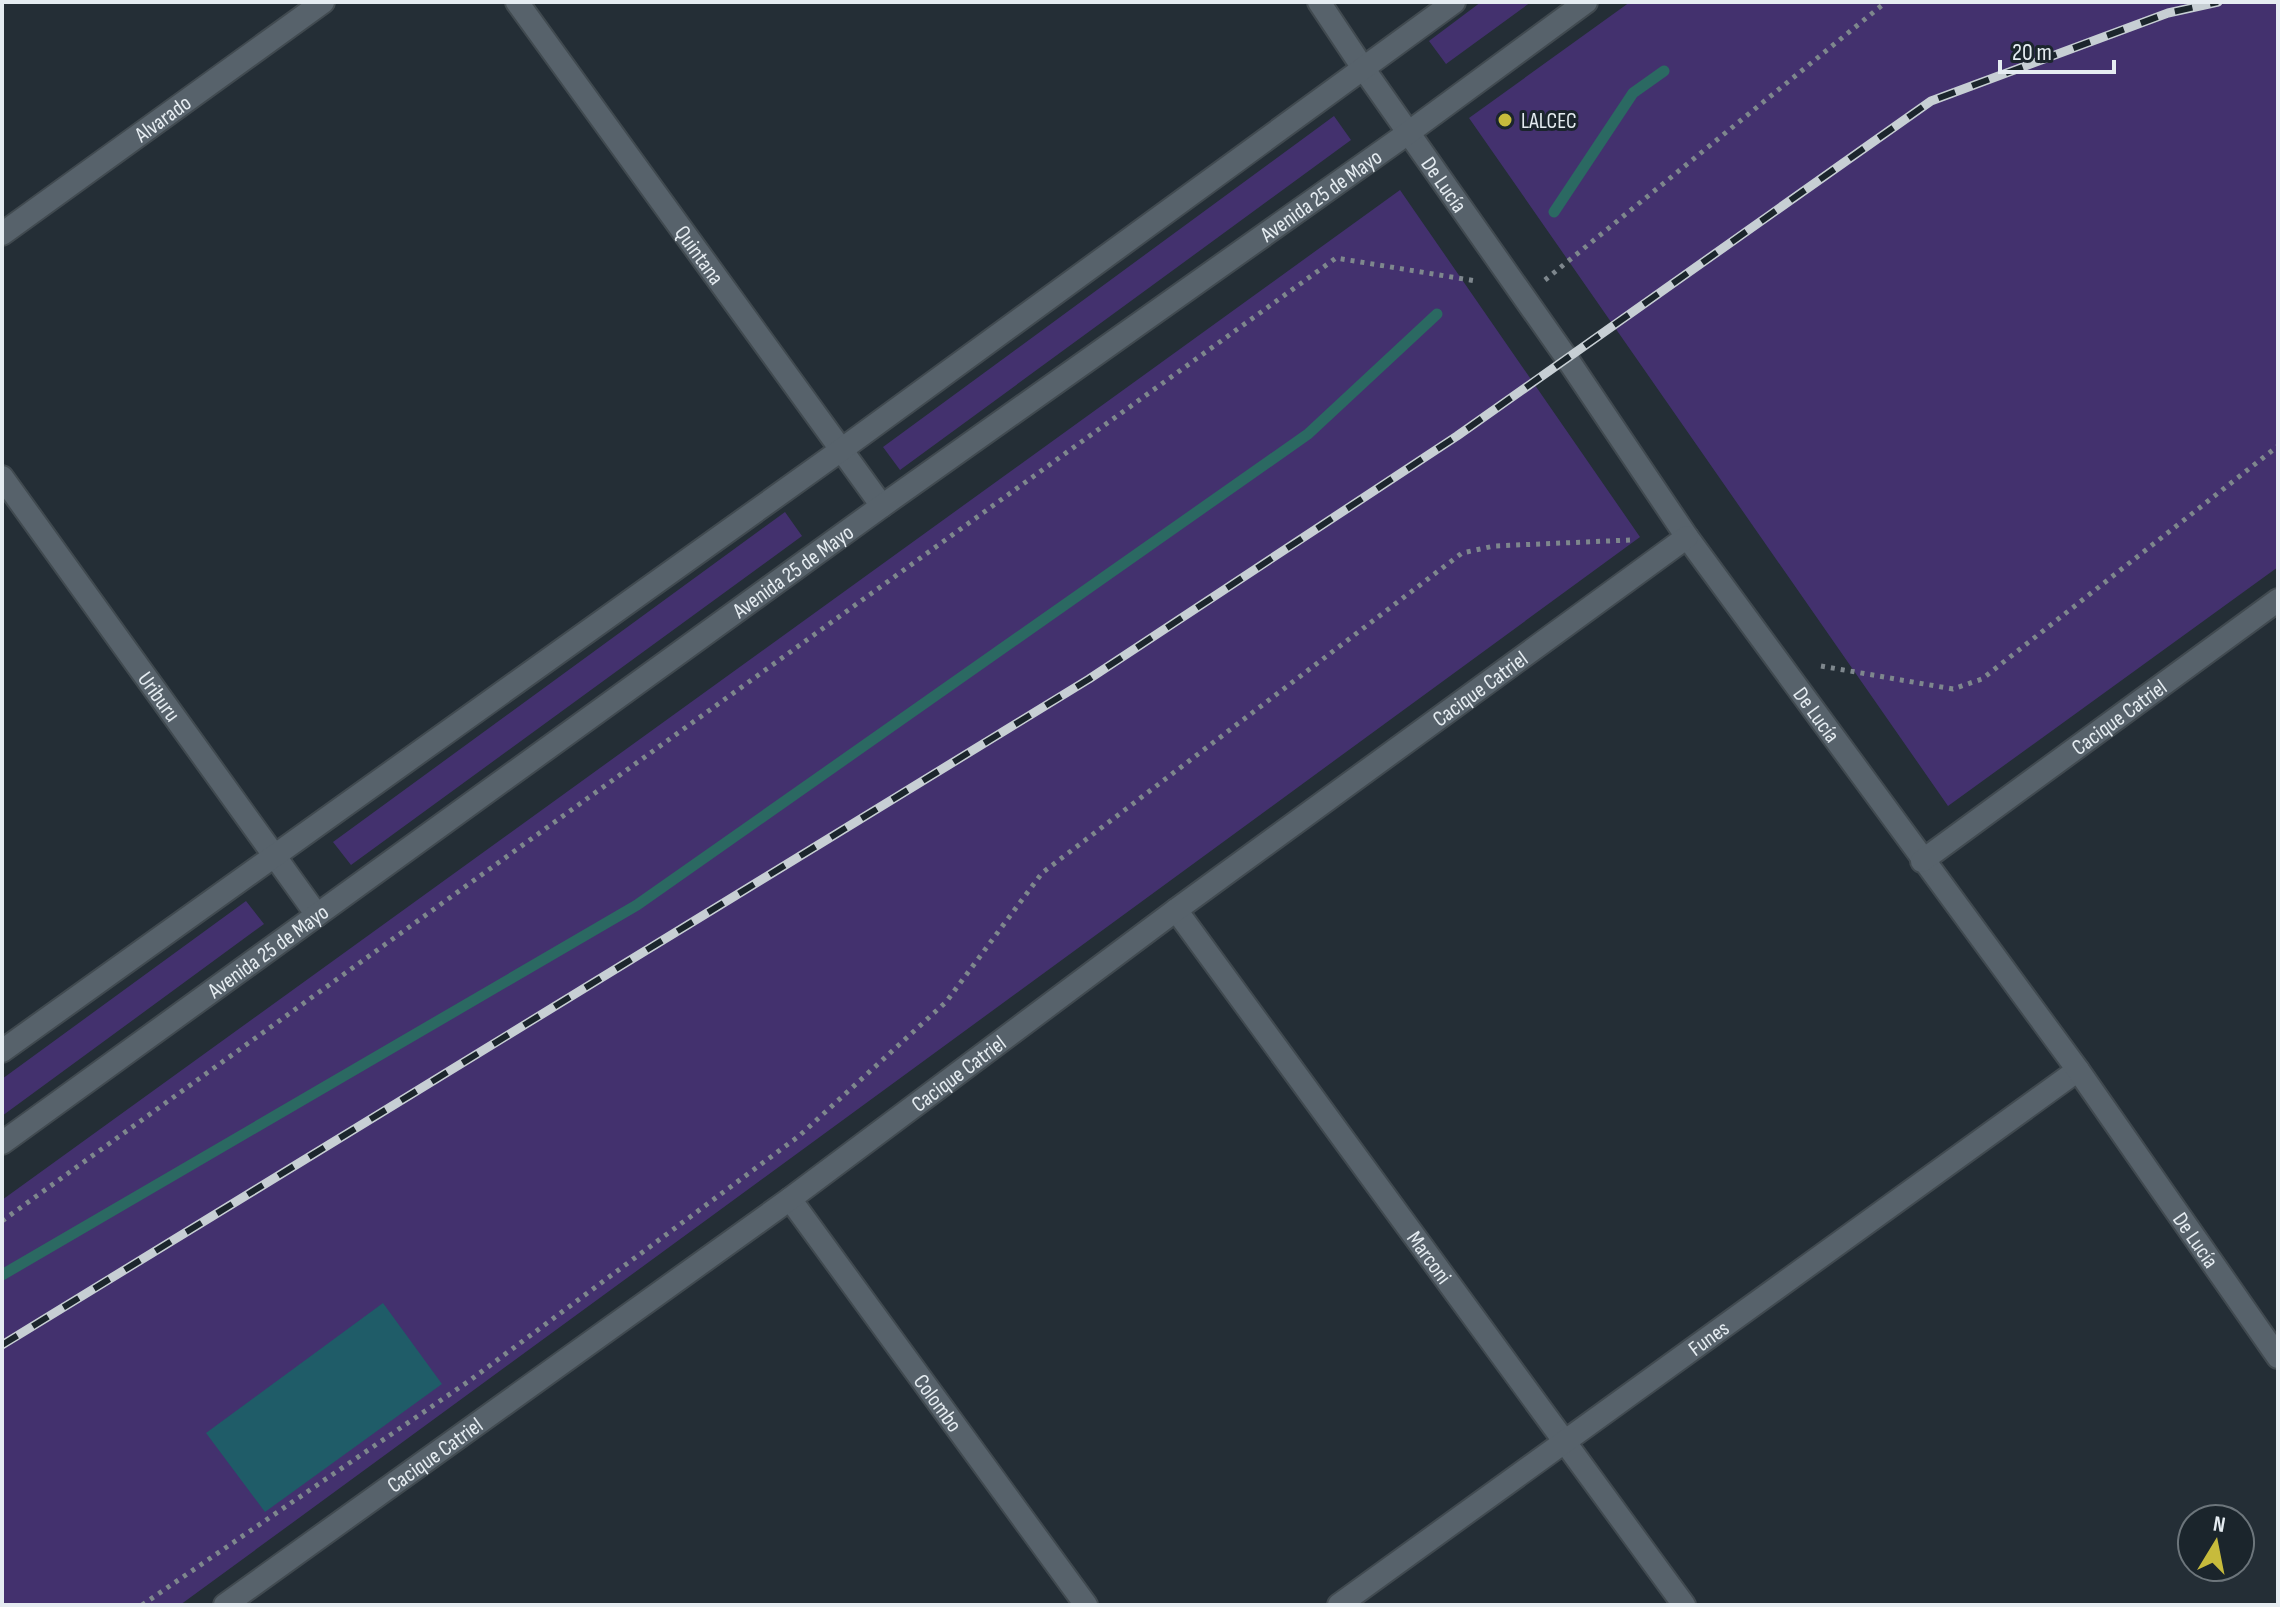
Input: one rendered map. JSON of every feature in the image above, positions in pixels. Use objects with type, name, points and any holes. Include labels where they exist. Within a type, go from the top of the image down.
[{"type":"street","name":"Alvarado","points":[[2,234],[323,2]]},
{"type":"street","name":"Quintana","points":[[517,2],[882,506]]},
{"type":"street","name":"De Lucía","points":[[1319,2],[1687,537],[2078,1070],[2278,1357]]},
{"type":"street","points":[[2,1051],[841,450],[1454,2]]},
{"type":"street","name":"Avenida 25 de Mayo","points":[[2,1143],[882,506],[1408,133],[1586,2]]},
{"type":"street","name":"Uriburu","points":[[2,477],[317,915]]},
{"type":"street","name":"Cacique Catriel","points":[[225,1605],[790,1199],[1176,910],[1687,537]]},
{"type":"street","name":"Cacique Catriel","points":[[1922,861],[2278,600]]},
{"type":"street","name":"Marconi","points":[[1176,910],[1684,1605]]},
{"type":"street","name":"Funes","points":[[1339,1605],[2078,1070]]},
{"type":"street","name":"Colombo","points":[[790,1199],[1086,1605]]},
{"type":"path","points":[[2,1221],[1336,258],[1517,287],[1546,280],[1886,2]]},
{"type":"path","points":[[1777,659],[1953,689],[1982,679],[2278,446]]},
{"type":"path","points":[[142,1605],[469,1381],[799,1136],[946,1002],[1042,873],[1462,553],[1494,546],[1687,537]]},
{"type":"shaded area","points":[[1481,2],[1531,2],[1446,64],[1429,41]]},
{"type":"shaded area","points":[[1630,2],[2278,2],[2278,567],[1948,806],[1469,118]]},
{"type":"shaded area","points":[[1334,116],[1351,140],[900,470],[883,447]]},
{"type":"shaded area","points":[[1400,190],[1640,537],[180,1605],[2,1605],[2,1200]]},
{"type":"shaded area","points":[[785,512],[802,536],[351,865],[333,842]]},
{"type":"shaded area","points":[[246,901],[264,924],[2,1116],[2,1079]]},
{"type":"building","points":[[383,1303],[442,1384],[265,1512],[206,1433]]},
{"type":"waterway","points":[[1554,212],[1633,93],[1664,71]]},
{"type":"waterway","points":[[2,1275],[637,905],[1308,434],[1437,314]]},
{"type":"railway","points":[[2,1345],[1089,679],[1457,436],[1931,101],[2168,13],[2218,2]]},
{"type":"place","name":"LALCEC","points":[[1505,120]]}]
